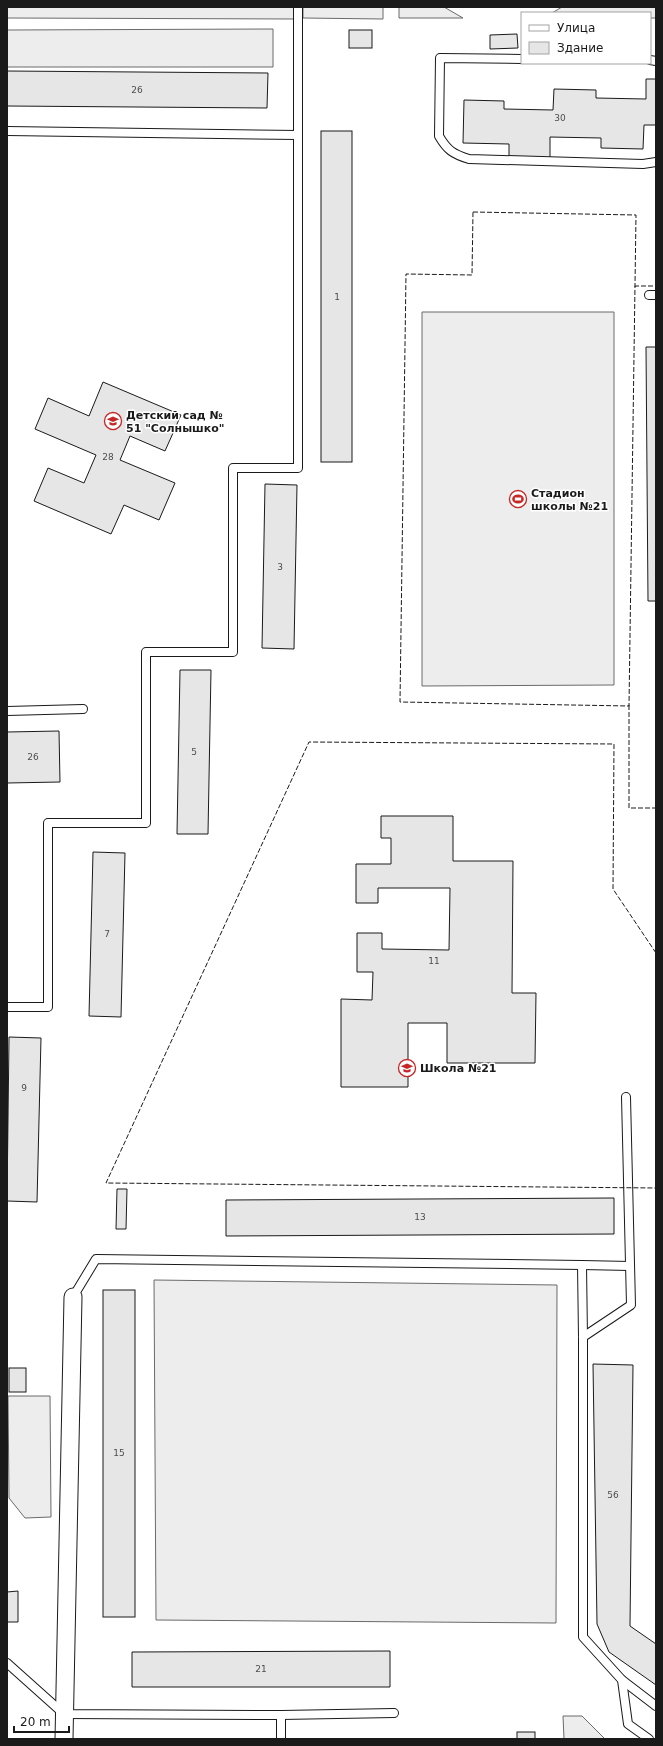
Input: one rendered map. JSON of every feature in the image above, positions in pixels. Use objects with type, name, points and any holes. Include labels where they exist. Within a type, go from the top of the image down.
[{"type":"street","points":[[64,1739],[73,1296]]},
{"type":"lane","points":[[7,1006],[48,1007],[48,823],[146,823],[146,652],[233,652],[233,468],[298,468],[298,7]]},
{"type":"lane","points":[[521,59],[440,58],[439,136],[445,147],[456,154],[469,159],[643,164],[656,162]]},
{"type":"lane","points":[[7,131],[298,135]]},
{"type":"lane","points":[[7,711],[83,709]]},
{"type":"lane","points":[[584,1337],[631,1305],[626,1097]]},
{"type":"lane","points":[[73,1296],[96,1259],[630,1266]]},
{"type":"lane","points":[[582,1265],[584,1337],[584,1637],[622,1680],[656,1706]]},
{"type":"lane","points":[[7,1663],[64,1714],[281,1715],[394,1713]]},
{"type":"lane","points":[[622,1680],[628,1724],[649,1739]]},
{"type":"lane","points":[[281,1715],[281,1739]]},
{"type":"shaded area","points":[[7,7],[295,7],[295,19],[7,18]]},
{"type":"shaded area","points":[[303,7],[383,7],[383,19],[303,18]]},
{"type":"shaded area","points":[[399,7],[444,7],[463,18],[399,18]]},
{"type":"shaded area","points":[[562,7],[656,7],[656,18],[651,18],[651,12],[554,12]]},
{"type":"shaded area","points":[[273,29],[273,67],[7,67],[7,30]]},
{"type":"shaded area","name":"Стадион школы №21","points":[[422,312],[614,312],[614,685],[422,686]]},
{"type":"shaded area","points":[[154,1280],[557,1285],[556,1623],[156,1620]]},
{"type":"shaded area","points":[[8,1396],[50,1396],[51,1517],[25,1518],[9,1498]]},
{"type":"shaded area","points":[[563,1716],[582,1716],[605,1739],[564,1739]]},
{"type":"building","points":[[349,30],[372,30],[372,48],[349,48]]},
{"type":"building","points":[[517,34],[518,48],[490,49],[490,35]]},
{"type":"building","points":[[7,71],[268,73],[267,108],[7,106]]},
{"type":"building","points":[[646,79],[656,79],[656,125],[644,125],[643,149],[601,148],[601,138],[550,137],[550,160],[509,159],[509,144],[463,143],[464,100],[504,101],[504,109],[553,110],[554,89],[596,90],[596,98],[646,99]]},
{"type":"building","points":[[321,131],[352,131],[352,462],[321,462]]},
{"type":"building","points":[[646,347],[656,347],[656,601],[648,601]]},
{"type":"building","points":[[103,382],[181,415],[165,451],[130,436],[120,460],[175,483],[159,520],[124,505],[111,534],[34,501],[48,468],[84,483],[96,455],[35,429],[48,398],[89,416]]},
{"type":"building","points":[[265,484],[297,485],[294,649],[262,648]]},
{"type":"building","points":[[180,670],[211,670],[208,834],[177,834]]},
{"type":"building","points":[[59,731],[60,782],[7,783],[7,732]]},
{"type":"building","points":[[381,816],[453,816],[453,861],[513,861],[512,993],[536,993],[535,1063],[447,1063],[447,1023],[408,1023],[408,1087],[341,1087],[341,999],[372,1000],[373,972],[357,972],[357,933],[382,933],[382,949],[449,950],[450,888],[378,888],[378,903],[356,903],[356,864],[391,864],[391,838],[381,838]]},
{"type":"building","points":[[93,852],[125,853],[121,1017],[89,1016]]},
{"type":"building","points":[[9,1037],[41,1038],[37,1202],[7,1201]]},
{"type":"building","points":[[117,1189],[127,1189],[126,1229],[116,1229]]},
{"type":"building","points":[[614,1198],[614,1234],[226,1236],[226,1200]]},
{"type":"building","points":[[103,1290],[135,1290],[135,1617],[103,1617]]},
{"type":"building","points":[[593,1364],[633,1365],[630,1626],[656,1644],[656,1685],[609,1652],[597,1624]]},
{"type":"building","points":[[9,1368],[26,1368],[26,1392],[9,1392]]},
{"type":"building","points":[[18,1591],[18,1622],[7,1622],[7,1592]]},
{"type":"building","points":[[390,1651],[390,1687],[132,1687],[132,1652]]},
{"type":"building","points":[[517,1732],[535,1732],[535,1739],[517,1739]]},
{"type":"fence","points":[[473,212],[636,215],[629,706],[400,702],[406,274],[472,275],[473,212]]},
{"type":"fence","points":[[635,287],[656,286]]},
{"type":"fence","points":[[629,705],[629,808],[656,808]]},
{"type":"fence","points":[[656,953],[613,889],[614,744],[309,742],[106,1183],[656,1188]]},
{"type":"place","name":"Детский сад № 51 \"Солнышко\"","points":[[113,421]]},
{"type":"place","name":"Стадион школы №21","points":[[518,499]]},
{"type":"place","name":"Школа №21","points":[[407,1068]]}]
